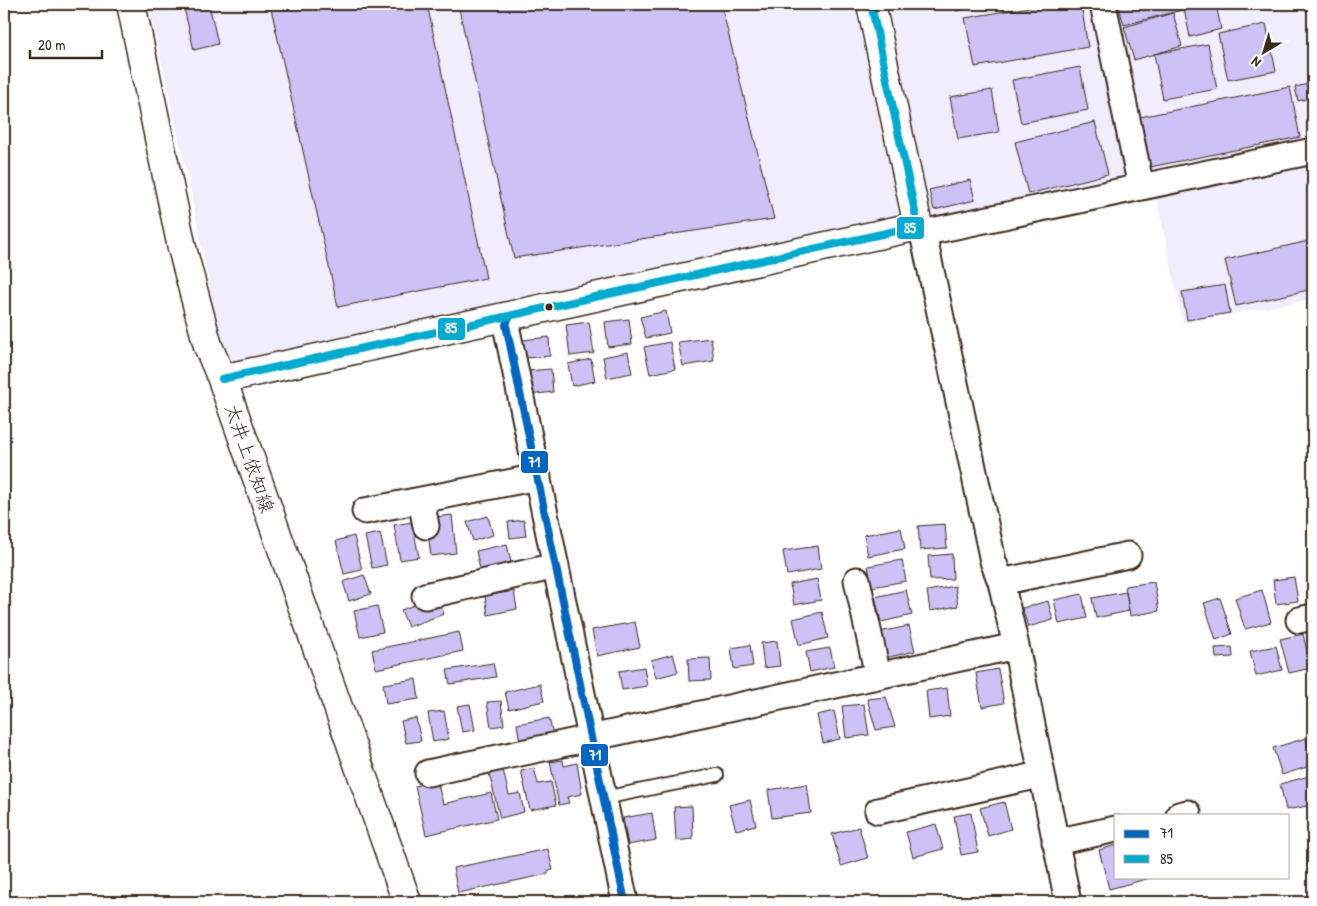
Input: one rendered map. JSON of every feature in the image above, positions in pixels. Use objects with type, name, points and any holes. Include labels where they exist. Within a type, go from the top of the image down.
[{"type":"street","name":"太井上依知線","points":[[131,4],[182,248],[208,346],[222,379],[407,902]]},
{"type":"street","points":[[871,4],[918,226],[924,238],[993,561],[1001,582],[1016,646],[1040,775],[1068,902]]},
{"type":"street","points":[[1102,4],[1142,187]]},
{"type":"street","points":[[222,379],[918,226],[928,232],[1313,151]]},
{"type":"street","points":[[508,316],[506,326],[625,902]]},
{"type":"street","points":[[365,511],[538,477]]},
{"type":"street","points":[[421,500],[426,526]]},
{"type":"street","points":[[1001,582],[1128,555]]},
{"type":"street","points":[[425,596],[556,566]]},
{"type":"street","points":[[857,580],[878,676]]},
{"type":"street","points":[[428,773],[455,776],[591,737],[755,712],[878,676],[1016,646]]},
{"type":"street","points":[[878,811],[909,813],[1040,775]]},
{"type":"street","points":[[1055,842],[1114,829]]},
{"type":"lane","points":[[604,798],[717,775]]},
{"type":"shaded area","points":[[148,4],[1313,4],[1313,299],[1183,323],[1152,176],[235,362],[222,349],[187,172]]},
{"type":"building","points":[[183,4],[209,4],[218,44],[194,50]]},
{"type":"building","points":[[270,4],[427,4],[486,278],[338,307]]},
{"type":"building","points":[[458,4],[721,4],[774,219],[514,258]]},
{"type":"building","points":[[955,4],[988,4],[956,11]]},
{"type":"building","points":[[1047,4],[1081,4],[1088,47],[975,67],[965,18]]},
{"type":"building","points":[[1118,4],[1180,4],[1182,10],[1124,25]]},
{"type":"building","points":[[1183,4],[1216,4],[1221,29],[1190,37]]},
{"type":"building","points":[[1173,13],[1182,46],[1134,60],[1124,27]]},
{"type":"building","points":[[1266,24],[1276,71],[1228,80],[1218,34]]},
{"type":"building","points":[[1208,44],[1217,89],[1163,99],[1154,54]]},
{"type":"building","points":[[1080,67],[1088,110],[1021,123],[1012,80]]},
{"type":"building","points":[[1313,83],[1313,97],[1298,101],[1295,87]]},
{"type":"building","points":[[1290,87],[1300,137],[1145,168],[1135,118]]},
{"type":"building","points":[[992,90],[999,132],[958,139],[950,97]]},
{"type":"building","points":[[1095,122],[1108,174],[1028,194],[1015,142]]},
{"type":"building","points":[[970,180],[975,200],[934,210],[929,190]]},
{"type":"building","points":[[1313,240],[1313,289],[1236,306],[1225,260]]},
{"type":"building","points":[[1225,285],[1230,313],[1187,320],[1182,292]]},
{"type":"building","points":[[666,311],[670,333],[646,338],[640,317]]},
{"type":"building","points":[[629,319],[632,344],[608,347],[605,322]]},
{"type":"building","points":[[589,322],[594,353],[570,356],[566,325]]},
{"type":"building","points":[[549,337],[550,356],[525,358],[523,340]]},
{"type":"building","points":[[711,338],[714,361],[683,366],[678,342]]},
{"type":"building","points":[[670,342],[675,369],[650,374],[644,347]]},
{"type":"building","points":[[628,352],[632,373],[607,378],[603,357]]},
{"type":"building","points":[[591,359],[595,381],[572,386],[568,364]]},
{"type":"building","points":[[551,369],[553,392],[529,395],[527,371]]},
{"type":"building","points":[[452,515],[456,553],[431,556],[426,518]]},
{"type":"building","points":[[488,516],[493,535],[473,541],[467,522]]},
{"type":"building","points":[[524,520],[526,536],[510,538],[508,522]]},
{"type":"building","points":[[412,522],[419,557],[400,560],[394,525]]},
{"type":"building","points":[[945,524],[947,548],[920,550],[918,526]]},
{"type":"building","points":[[901,528],[905,549],[868,556],[864,535]]},
{"type":"building","points":[[380,533],[387,565],[372,568],[365,536]]},
{"type":"building","points":[[354,536],[362,570],[344,574],[336,541]]},
{"type":"building","points":[[507,544],[512,567],[481,574],[476,551]]},
{"type":"building","points":[[818,546],[821,569],[787,575],[783,551]]},
{"type":"building","points":[[952,554],[953,579],[930,580],[928,556]]},
{"type":"building","points":[[902,560],[906,581],[872,587],[868,566]]},
{"type":"building","points":[[364,575],[371,594],[349,601],[343,582]]},
{"type":"building","points":[[1294,577],[1298,601],[1276,604],[1273,580]]},
{"type":"building","points":[[817,579],[821,600],[794,605],[790,584]]},
{"type":"building","points":[[1154,582],[1159,611],[1130,616],[1125,586]]},
{"type":"building","points":[[955,586],[958,606],[930,611],[927,591]]},
{"type":"building","points":[[906,590],[912,615],[881,622],[875,597]]},
{"type":"building","points":[[1262,590],[1271,622],[1245,629],[1235,598]]},
{"type":"building","points":[[514,591],[517,609],[488,615],[485,596]]},
{"type":"building","points":[[1126,592],[1129,611],[1096,618],[1092,598]]},
{"type":"building","points":[[1082,594],[1087,618],[1059,624],[1054,600]]},
{"type":"building","points":[[438,596],[444,614],[408,627],[401,610]]},
{"type":"building","points":[[1220,598],[1232,634],[1216,640],[1204,603]]},
{"type":"building","points":[[1048,601],[1053,620],[1028,627],[1022,608]]},
{"type":"building","points":[[377,606],[383,632],[360,637],[354,611]]},
{"type":"building","points":[[822,612],[828,638],[799,645],[793,619]]},
{"type":"building","points":[[635,622],[640,647],[597,656],[592,630]]},
{"type":"building","points":[[909,626],[915,651],[885,658],[879,632]]},
{"type":"building","points":[[459,632],[463,651],[376,669],[372,650]]},
{"type":"building","points":[[1303,634],[1311,668],[1289,673],[1280,639]]},
{"type":"building","points":[[777,641],[780,666],[764,668],[761,643]]},
{"type":"building","points":[[750,645],[753,666],[734,669],[731,648]]},
{"type":"building","points":[[1276,646],[1282,670],[1256,676],[1250,651]]},
{"type":"building","points":[[1232,647],[1233,657],[1216,658],[1215,648]]},
{"type":"building","points":[[830,648],[834,667],[810,672],[806,652]]},
{"type":"building","points":[[673,654],[678,672],[656,678],[651,660]]},
{"type":"building","points":[[710,658],[711,680],[689,681],[688,659]]},
{"type":"building","points":[[493,663],[496,677],[450,684],[447,670]]},
{"type":"building","points":[[644,667],[647,686],[622,690],[619,671]]},
{"type":"building","points":[[998,669],[1004,703],[982,707],[976,673]]},
{"type":"building","points":[[416,679],[419,699],[386,704],[383,684]]},
{"type":"building","points":[[540,684],[544,701],[509,709],[505,692]]},
{"type":"building","points":[[947,688],[950,716],[929,719],[926,691]]},
{"type":"building","points":[[886,697],[895,727],[876,730],[867,699]]},
{"type":"building","points":[[501,701],[504,725],[491,727],[487,702]]},
{"type":"building","points":[[470,704],[475,730],[462,732],[457,706]]},
{"type":"building","points":[[864,704],[869,735],[846,738],[842,706]]},
{"type":"building","points":[[444,711],[449,739],[433,742],[428,713]]},
{"type":"building","points":[[834,711],[840,739],[823,743],[817,715]]},
{"type":"building","points":[[416,718],[421,741],[406,743],[401,721]]},
{"type":"building","points":[[549,718],[553,735],[520,742],[517,724]]},
{"type":"building","points":[[1306,738],[1313,765],[1282,775],[1273,748]]},
{"type":"building","points":[[563,760],[564,766],[577,763],[582,794],[567,797],[569,803],[559,805],[550,762]]},
{"type":"building","points":[[534,768],[538,784],[551,782],[556,805],[530,810],[521,771]]},
{"type":"building","points":[[503,770],[509,795],[520,793],[524,812],[500,818],[489,773]]},
{"type":"building","points":[[1313,775],[1313,805],[1286,810],[1280,784]]},
{"type":"building","points":[[437,780],[443,804],[491,793],[497,819],[426,835],[415,786]]},
{"type":"building","points":[[807,784],[811,813],[772,818],[768,790]]},
{"type":"building","points":[[750,800],[756,825],[736,830],[729,805]]},
{"type":"building","points":[[1004,802],[1011,829],[988,836],[980,808]]},
{"type":"building","points":[[692,806],[693,839],[676,841],[674,807]]},
{"type":"building","points":[[652,813],[656,840],[628,845],[623,818]]},
{"type":"building","points":[[971,813],[978,852],[961,855],[954,816]]},
{"type":"building","points":[[936,824],[943,849],[913,857],[906,832]]},
{"type":"building","points":[[859,827],[868,858],[841,866],[832,834]]},
{"type":"building","points":[[1114,846],[1114,878],[1150,878],[1109,889],[1099,850]]},
{"type":"building","points":[[548,849],[553,870],[548,871],[548,874],[458,893],[453,868]]},
{"type":"transit line","name":"85","points":[[222,379],[918,226],[871,4]]},
{"type":"transit line","name":"71","points":[[509,316],[506,325],[625,902]]}]
